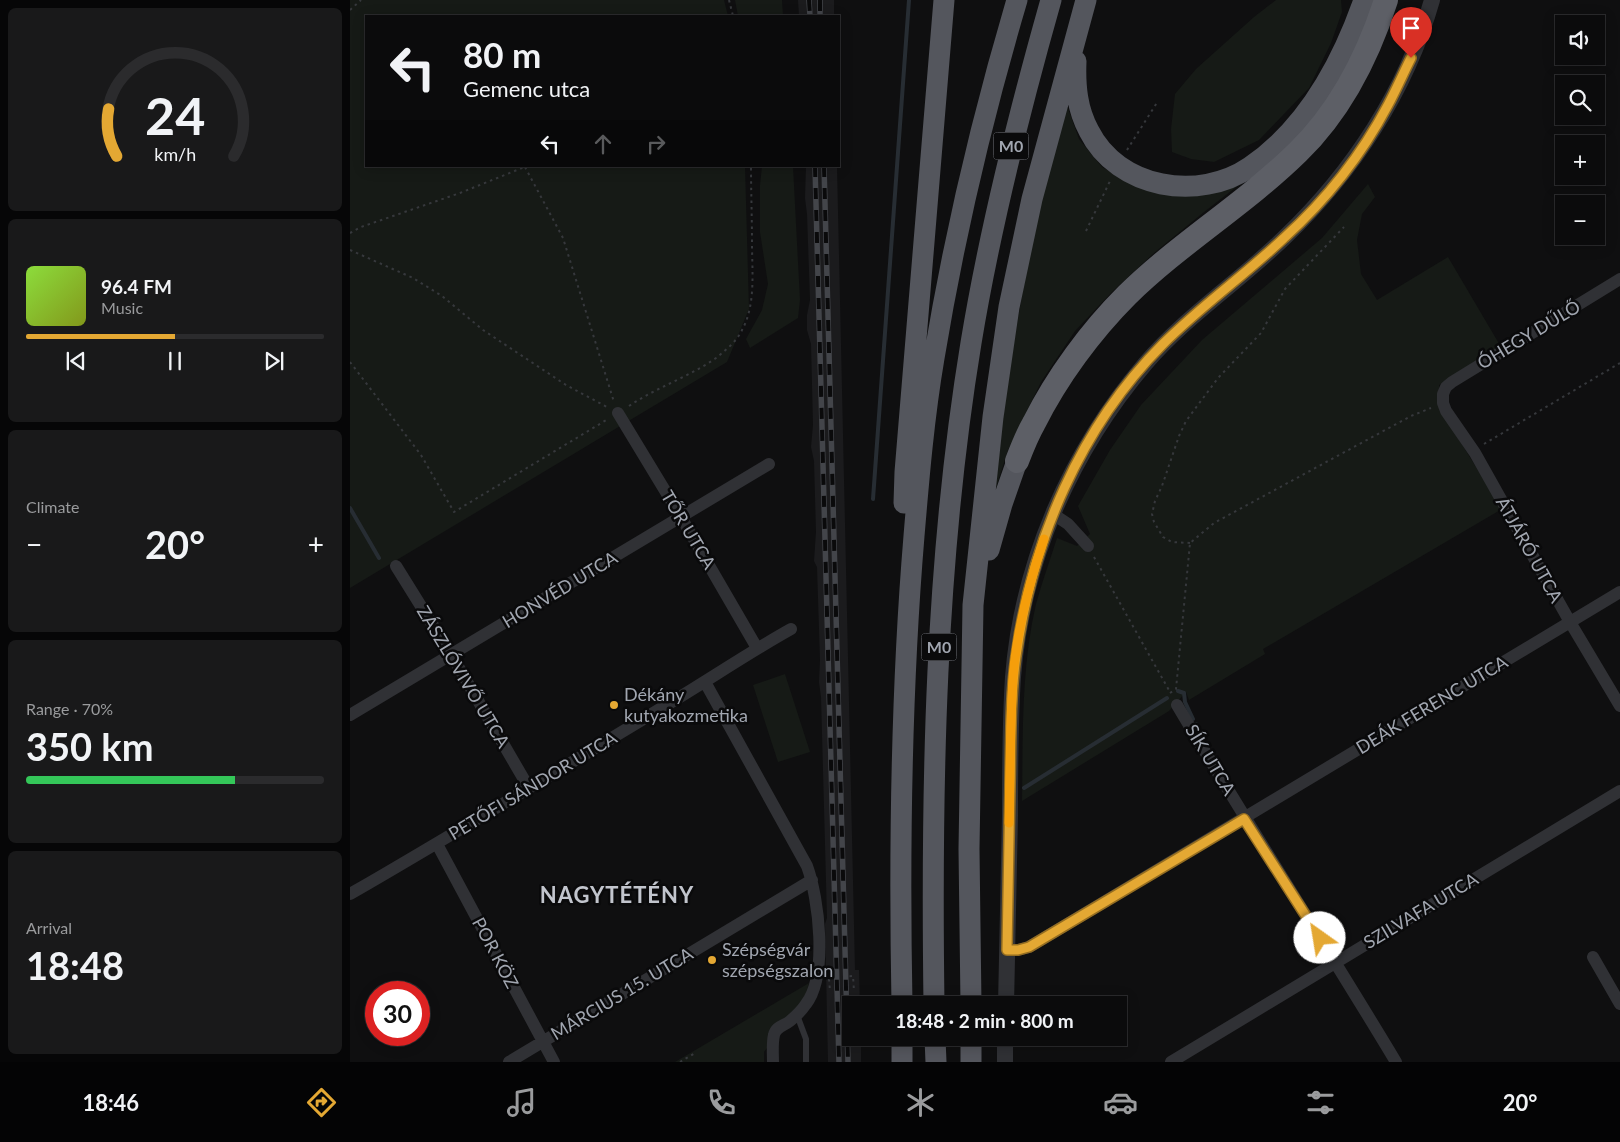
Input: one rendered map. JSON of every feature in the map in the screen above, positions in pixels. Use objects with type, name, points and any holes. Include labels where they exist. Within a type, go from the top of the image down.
[{"type":"highway","points":[[909,599],[904,538],[905,472],[944,0]]},
{"type":"highway","name":"M0","points":[[902,996],[900,905],[904,687],[909,599],[926,415],[944,298],[959,221],[990,94],[1017,0]]},
{"type":"highway","name":"M0","points":[[934,996],[934,814],[937,691],[942,585],[953,473],[970,345],[992,229],[1021,105],[1052,0]]},
{"type":"highway","points":[[971,996],[971,672],[973,605],[994,417],[1009,307],[1032,199],[1086,0]]},
{"type":"highway","points":[[1077,29],[1075,86],[1080,109],[1089,132],[1100,148],[1108,157],[1128,172],[1148,182],[1166,186],[1188,186],[1207,184],[1228,178],[1250,167],[1285,136],[1309,108],[1322,88],[1350,37],[1364,0]]},
{"type":"highway","points":[[971,672],[987,559],[1002,504],[1017,461],[1034,422],[1049,396],[1080,350],[1105,319],[1146,278],[1278,170],[1313,135],[1342,95],[1362,62],[1386,0]]},
{"type":"highway","points":[[902,1046],[902,1062]]},
{"type":"highway","points":[[935,1046],[936,1062]]},
{"type":"highway","points":[[971,1046],[971,1062]]},
{"type":"street","points":[[1006,996],[1013,677],[1027,596],[1043,540],[1064,487],[1094,433],[1145,364],[1187,322],[1285,237],[1344,173],[1388,106],[1411,58],[1432,0]]},
{"type":"street","name":"ÓHEGY DŰLŐ","points":[[1443,398],[1446,387],[1452,382],[1620,279]]},
{"type":"street","name":"ÁTJÁRÓ UTCA","points":[[1443,398],[1446,411],[1475,454],[1620,706]]},
{"type":"street","name":"TŐR UTCA","points":[[618,413],[757,648]]},
{"type":"street","name":"HONVÉD UTCA","points":[[350,715],[452,656],[769,464]]},
{"type":"street","points":[[1053,514],[1068,524],[1088,546]]},
{"type":"street","name":"ZÁSZLÓVIVŐ UTCA","points":[[396,566],[452,656],[529,788]]},
{"type":"street","name":"DEÁK FERENC UTCA","points":[[1007,950],[1029,947],[1620,592]]},
{"type":"street","name":"PETŐFI SÁNDOR UTCA","points":[[350,894],[437,844],[791,629]]},
{"type":"street","points":[[705,682],[812,880],[820,955],[818,975],[814,990],[807,1003],[788,1023],[778,1026],[775,1031],[773,1037],[773,1062]]},
{"type":"street","name":"SÍK UTCA","points":[[1177,705],[1244,819],[1336,963],[1396,1062]]},
{"type":"street","name":"SZILVAFA UTCA","points":[[1171,1062],[1620,791]]},
{"type":"street","name":"POR KÖZ","points":[[437,844],[554,1062]]},
{"type":"street","name":"MÁRCIUS 15. UTCA","points":[[508,1062],[812,880]]},
{"type":"street","points":[[1593,958],[1620,1004]]},
{"type":"street","points":[[1005,1046],[1005,1062]]},
{"type":"lane","points":[[796,1015],[806,1039],[806,1062]]},
{"type":"path","points":[[350,10],[361,0]]},
{"type":"path","points":[[729,0],[733,15]]},
{"type":"path","points":[[350,233],[361,227],[460,193],[526,167],[563,238],[618,413]]},
{"type":"path","points":[[350,362],[421,455],[454,512],[643,396],[682,378],[733,344],[743,330],[749,310],[752,283],[751,167]]},
{"type":"path","points":[[1344,227],[1285,289],[1262,333],[1218,378],[1186,421],[1155,501],[1152,514],[1154,522],[1163,537],[1172,542],[1190,543],[1214,523],[1443,398]]},
{"type":"path","points":[[350,250],[413,278],[442,296],[483,330],[566,385],[618,413]]},
{"type":"path","points":[[1475,454],[1486,441],[1518,425],[1620,363]]},
{"type":"path","points":[[1170,693],[1176,689],[1190,543]]},
{"type":"path","name":"SÍK UTCA","points":[[1088,546],[1177,705]]},
{"type":"path","points":[[825,975],[829,977],[853,976],[854,991]]},
{"type":"path","points":[[829,977],[830,991]]},
{"type":"path","points":[[680,1062],[695,1053]]},
{"type":"shaded area","points":[[350,0],[724,0],[728,15],[365,15],[365,167],[745,167],[749,309],[727,362],[350,588]]},
{"type":"shaded area","points":[[735,0],[782,0],[783,15],[738,15]]},
{"type":"shaded area","points":[[798,0],[834,0],[834,15],[799,15]]},
{"type":"shaded area","points":[[1276,0],[1341,0],[1342,12],[1331,43],[1309,88],[1259,140],[1214,162],[1191,159],[1172,152],[1171,129],[1175,94],[1196,69]]},
{"type":"shaded area","points":[[1066,103],[1079,139],[1102,167],[1130,183],[1249,177],[1154,253],[1112,292],[1075,331],[1041,382],[1008,450],[993,497],[1010,368],[1027,271],[1040,205]]},
{"type":"shaded area","points":[[762,167],[793,167],[800,300],[798,318],[750,348],[746,339],[762,310],[768,284],[760,232]]},
{"type":"shaded area","points":[[806,167],[837,167],[855,970],[859,970],[860,996],[842,996],[842,1046],[861,1046],[861,1062],[828,1062],[825,924],[827,918],[819,682],[820,660],[817,567],[814,561],[816,532],[814,461],[811,447],[813,425],[811,344],[807,330],[810,300],[805,198]]},
{"type":"shaded area","points":[[1368,184],[1375,197],[1362,214],[1357,240],[1361,274],[1377,300],[1448,257],[1501,347],[1439,385],[1440,409],[1502,509],[1263,649],[1265,654],[1189,700],[1186,692],[1169,711],[1022,801],[1025,677],[1031,628],[1043,579],[1057,538],[1077,546],[1090,534],[1078,506],[1110,450],[1141,405],[1202,340],[1322,238]]},
{"type":"shaded area","points":[[785,674],[810,752],[778,762],[753,685]]},
{"type":"shaded area","points":[[809,983],[805,998],[764,1052],[764,1062],[675,1062]]},
{"type":"waterway","points":[[873,499],[909,0]]},
{"type":"waterway","points":[[350,508],[379,558]]},
{"type":"waterway","points":[[1178,691],[1184,693],[1185,702],[1193,719]]},
{"type":"waterway","points":[[1024,788],[1167,698]]},
{"type":"waterway","points":[[1196,724],[1203,737]]},
{"type":"railway","points":[[809,0],[810,15]]},
{"type":"railway","points":[[820,0],[820,15]]},
{"type":"railway","points":[[815,167],[839,1062]]},
{"type":"railway","points":[[824,167],[848,1062]]},
{"type":"slow traffic","points":[[1009,823],[1010,748],[1015,658],[1027,596],[1044,539]]},
{"type":"place","name":"Dékány kutyakozmetika","points":[[614,705]]},
{"type":"place","name":"Szépségvár szépségszalon","points":[[712,960]]},
{"type":"district","name":"NAGYTÉTÉNY","points":[[617,895]]},
{"type":"route","points":[[1320,938],[1244,819],[1029,947],[1007,950],[1013,677],[1027,596],[1043,540],[1064,487],[1094,433],[1129,384],[1163,344],[1285,237],[1344,173],[1388,106],[1411,58]]}]
